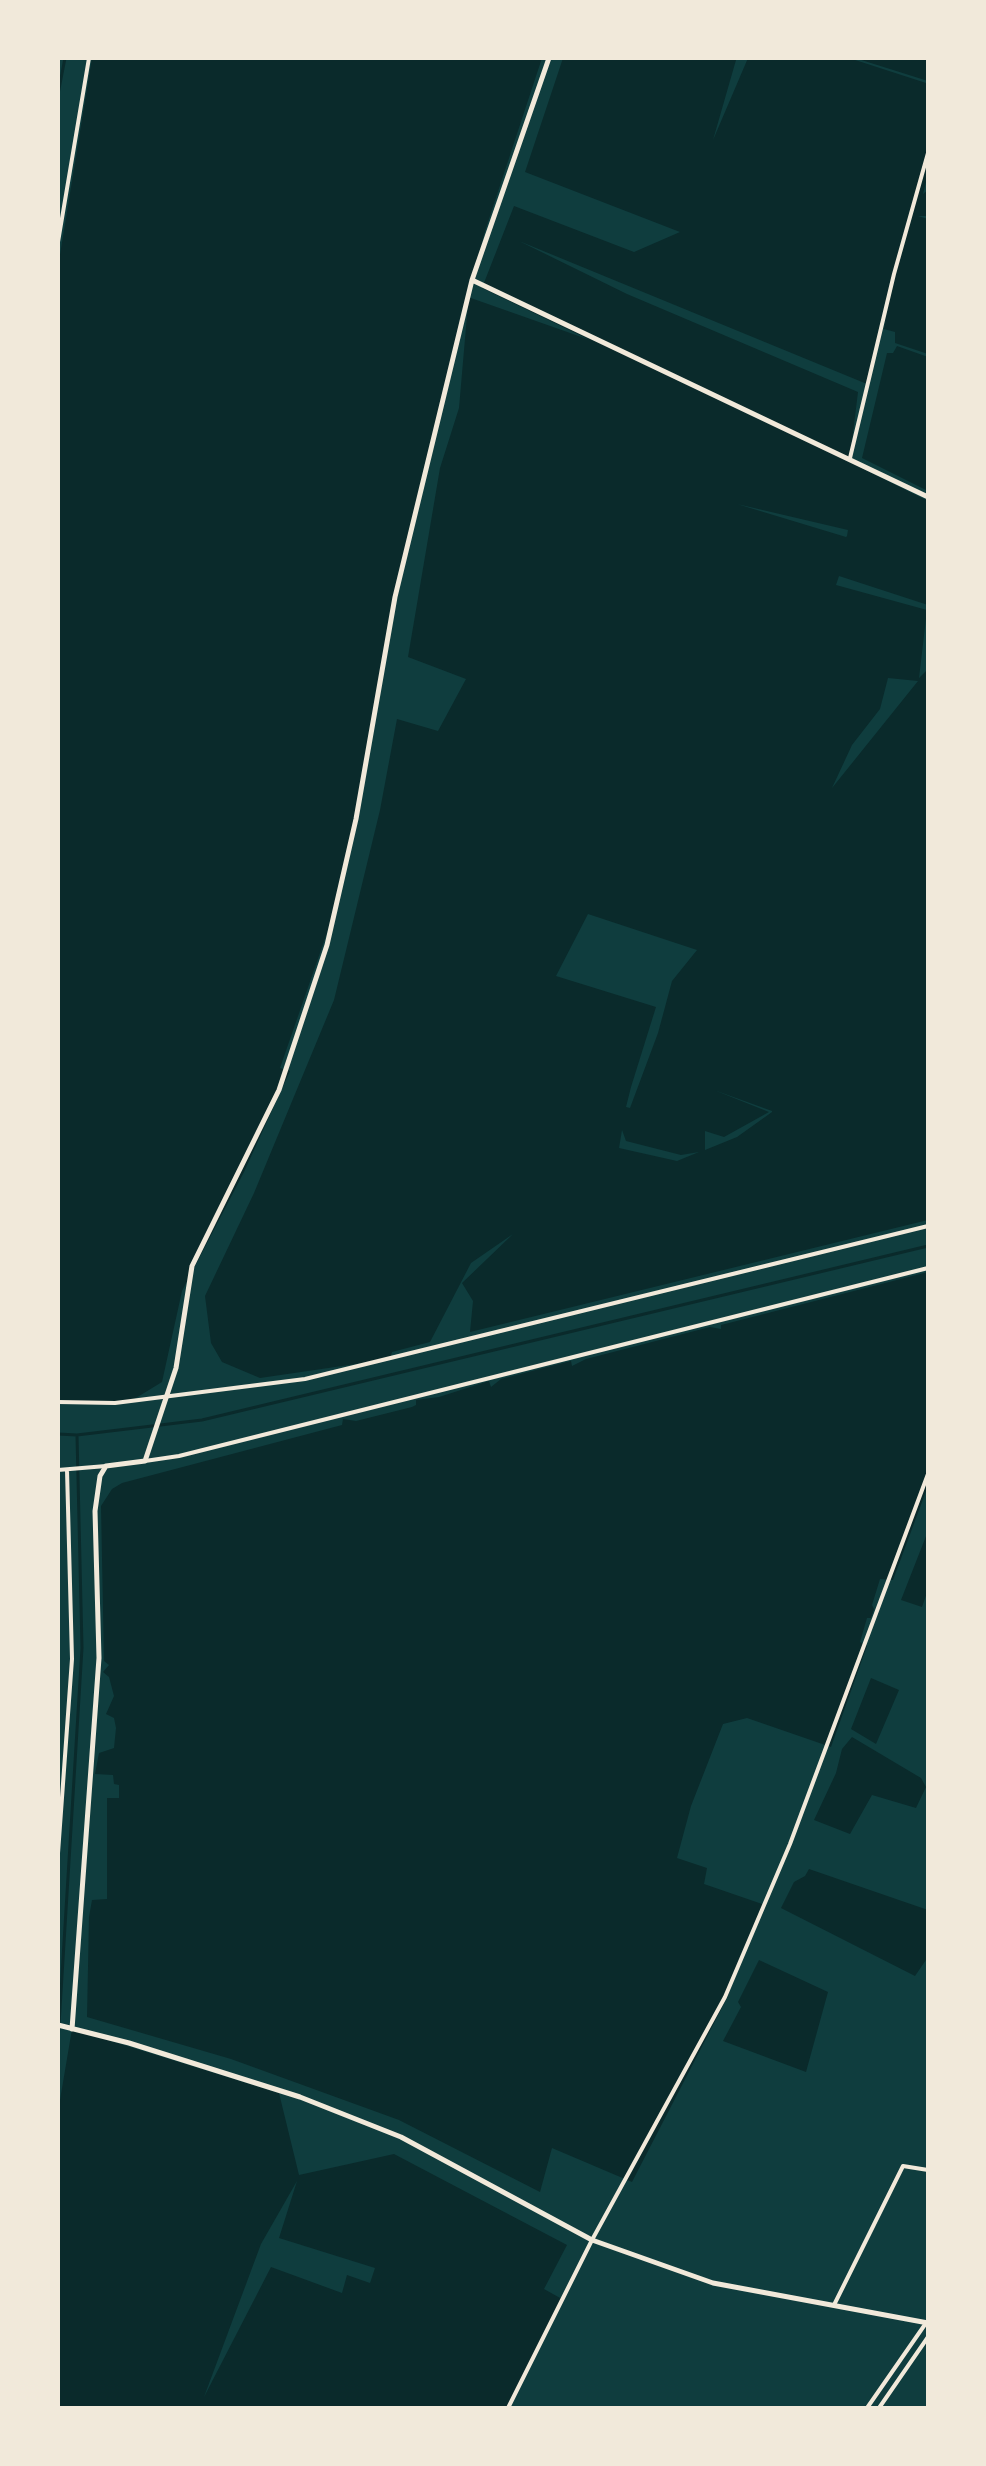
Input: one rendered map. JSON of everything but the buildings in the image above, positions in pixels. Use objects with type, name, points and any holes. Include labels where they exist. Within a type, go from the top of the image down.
[{"type":"street","points":[[58,242],[89,58]]},
{"type":"street","points":[[145,1461],[176,1368],[192,1266],[279,1090],[327,945],[356,819],[395,597],[472,280],[549,58]]},
{"type":"street","points":[[850,458],[894,274],[928,153]]},
{"type":"street","points":[[472,280],[928,497]]},
{"type":"street","points":[[58,1402],[115,1403],[305,1379],[928,1226]]},
{"type":"street","points":[[58,1470],[179,1456],[928,1268]]},
{"type":"street","points":[[72,2029],[99,1658],[95,1511],[100,1476],[106,1466]]},
{"type":"street","points":[[58,1853],[72,1659],[67,1470]]},
{"type":"street","points":[[508,2408],[592,2240],[725,1997],[790,1844],[928,1474]]},
{"type":"street","points":[[58,2025],[300,2097],[401,2137],[592,2240],[713,2283],[927,2323],[867,2408]]},
{"type":"street","points":[[834,2305],[903,2166],[928,2170]]},
{"type":"street","points":[[879,2408],[928,2337]]},
{"type":"water","points":[[92,58],[542,58],[485,231],[468,297],[590,340],[482,288],[514,206],[634,252],[680,232],[525,172],[563,58],[744,58],[736,60],[713,140],[748,58],[849,58],[926,83],[928,174],[923,194],[928,190],[928,216],[918,216],[928,219],[928,354],[895,343],[895,332],[884,329],[886,319],[867,384],[519,241],[627,294],[858,392],[850,458],[765,420],[928,501],[928,605],[839,576],[836,585],[927,610],[919,678],[928,669],[928,1220],[470,1332],[473,1301],[462,1283],[513,1234],[471,1263],[430,1342],[392,1352],[390,1359],[260,1378],[222,1362],[211,1343],[205,1296],[254,1193],[334,1000],[380,810],[397,719],[438,731],[466,679],[408,657],[440,468],[459,408],[468,304],[401,573],[337,904],[280,1068],[290,1071],[244,1172],[182,1291],[162,1382],[131,1401],[58,1404],[58,267]],"holes":[[[737,504],[848,530],[846,537]],[[888,678],[918,681],[832,788],[852,745],[880,709]],[[588,914],[697,950],[672,981],[658,1033],[630,1108],[626,1107],[631,1087],[656,1007],[556,976]],[[714,1090],[772,1111],[737,1137],[705,1150],[705,1131],[724,1137],[769,1112]],[[622,1130],[626,1141],[681,1155],[699,1152],[677,1161],[619,1148]]]},
{"type":"water","points":[[855,58],[928,58],[928,81]]},
{"type":"water","points":[[897,346],[928,357],[928,491],[862,458],[887,353],[893,353]]},
{"type":"water","points":[[928,1272],[928,1486],[893,1580],[880,1579],[872,1605],[874,1609],[871,1618],[867,1618],[860,1642],[867,1646],[831,1747],[747,1718],[723,1724],[691,1806],[677,1858],[707,1868],[704,1884],[765,1905],[726,2000],[632,2182],[552,2148],[540,2192],[399,2120],[231,2059],[87,2017],[89,1917],[92,1900],[107,1899],[107,1798],[119,1798],[119,1785],[114,1784],[113,1775],[95,1774],[99,1753],[114,1748],[116,1728],[114,1718],[106,1714],[114,1696],[109,1677],[103,1672],[109,1665],[104,1661],[101,1506],[112,1489],[122,1483],[342,1425],[343,1419],[356,1421],[412,1407],[416,1405],[416,1400],[439,1397],[489,1381],[491,1387],[501,1379],[571,1361],[572,1366],[586,1359],[710,1327],[721,1329],[721,1325]]},
{"type":"water","points":[[928,1531],[928,1590],[922,1607],[901,1600]]},
{"type":"water","points":[[871,1678],[899,1690],[876,1744],[851,1729]]},
{"type":"water","points":[[852,1737],[921,1778],[926,1787],[916,1808],[872,1795],[850,1834],[814,1820],[836,1773],[842,1749]]},
{"type":"water","points":[[809,1869],[928,1910],[928,1957],[915,1976],[781,1908],[794,1882],[805,1876]]},
{"type":"water","points":[[759,1960],[828,1992],[806,2072],[723,2041],[741,2007],[738,2002]]},
{"type":"water","points":[[72,2029],[279,2093],[299,2175],[394,2154],[567,2245],[544,2289],[562,2299],[506,2408],[58,2408],[58,2112]],"holes":[[[297,2181],[279,2238],[375,2268],[370,2283],[347,2275],[342,2293],[271,2267],[204,2397],[261,2244]]]},
{"type":"waterway","points":[[58,94],[65,58]]},
{"type":"waterway","points":[[58,1434],[77,1435],[202,1420],[928,1246]]},
{"type":"waterway","points":[[58,2041],[82,1648],[77,1435]]}]
